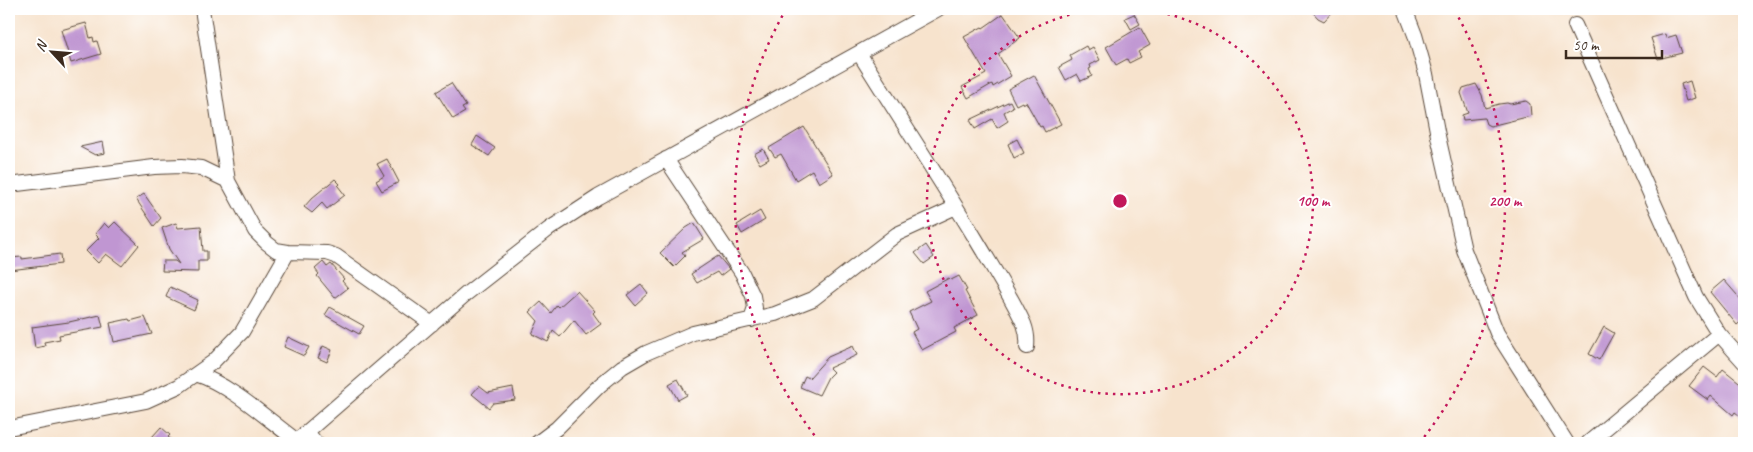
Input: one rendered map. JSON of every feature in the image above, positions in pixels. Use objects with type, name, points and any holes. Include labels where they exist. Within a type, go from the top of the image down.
[{"type":"street","points":[[202,9],[228,180],[254,231],[276,250],[327,253],[336,256],[432,324]]},
{"type":"street","points":[[196,374],[211,379],[226,388],[304,440],[466,294],[549,229],[598,197],[938,9]]},
{"type":"street","points":[[1405,9],[1415,35],[1426,74],[1464,250],[1497,333],[1567,443]]},
{"type":"street","points":[[1575,25],[1696,297],[1719,334],[1744,362]]},
{"type":"street","points":[[859,54],[916,147],[956,207],[1024,325],[1028,336],[1027,347]]},
{"type":"street","points":[[666,159],[742,273],[753,296],[755,308],[751,320]]},
{"type":"street","points":[[9,185],[154,167],[182,166],[201,168],[228,180]]},
{"type":"street","points":[[537,443],[557,428],[600,385],[622,367],[646,353],[693,333],[775,314],[812,299],[897,234],[956,207]]},
{"type":"street","points":[[9,428],[146,401],[179,386],[213,362],[242,332],[288,252]]},
{"type":"street","points":[[1588,443],[1719,334]]},
{"type":"building","points":[[1310,9],[1335,9],[1324,21],[1318,18]]},
{"type":"building","points":[[1003,14],[1020,38],[998,54],[1011,76],[993,87],[992,84],[968,98],[962,87],[986,74],[964,37],[983,28]]},
{"type":"building","points":[[1134,14],[1140,24],[1131,29],[1125,18]]},
{"type":"building","points":[[86,23],[90,38],[93,37],[94,42],[97,41],[101,54],[71,63],[61,30]]},
{"type":"building","points":[[1140,27],[1150,45],[1138,52],[1141,57],[1129,63],[1127,59],[1116,65],[1106,47]]},
{"type":"building","points":[[1665,34],[1666,38],[1676,35],[1682,53],[1658,59],[1651,38]]},
{"type":"building","points":[[1086,46],[1088,50],[1093,47],[1100,60],[1090,65],[1091,68],[1089,69],[1092,76],[1081,81],[1077,74],[1066,80],[1059,67],[1072,60],[1070,55]]},
{"type":"building","points":[[1034,75],[1061,124],[1045,132],[1042,126],[1040,127],[1026,102],[1016,105],[1008,89]]},
{"type":"building","points":[[1690,81],[1695,98],[1686,101],[1681,84]]},
{"type":"building","points":[[451,83],[466,106],[462,108],[465,112],[453,119],[436,92]]},
{"type":"building","points":[[1476,84],[1482,95],[1485,108],[1499,104],[1526,101],[1530,104],[1531,116],[1490,126],[1486,124],[1484,118],[1463,120],[1462,115],[1468,113],[1461,93],[1463,88]]},
{"type":"building","points":[[1010,101],[1013,107],[1004,112],[1008,121],[997,128],[992,119],[975,129],[970,120]]},
{"type":"building","points":[[804,127],[833,174],[819,183],[812,170],[796,180],[781,154],[775,157],[769,148]]},
{"type":"building","points":[[477,136],[495,148],[489,156],[472,145]]},
{"type":"building","points":[[1017,139],[1024,153],[1014,158],[1008,144]]},
{"type":"building","points":[[103,142],[105,153],[95,155],[80,147]]},
{"type":"building","points":[[763,149],[769,159],[760,164],[754,154]]},
{"type":"building","points":[[387,159],[399,182],[382,191],[376,181],[384,176],[377,164]]},
{"type":"building","points":[[335,179],[340,184],[338,186],[345,195],[327,209],[322,203],[312,213],[304,207],[312,198]]},
{"type":"building","points":[[144,194],[161,218],[154,226],[136,199]]},
{"type":"building","points":[[760,211],[765,220],[742,234],[737,225]]},
{"type":"building","points":[[115,222],[139,245],[122,266],[106,254],[98,263],[86,251],[99,238],[95,234],[104,223],[109,228]]},
{"type":"building","points":[[176,223],[178,228],[201,226],[203,251],[207,251],[207,261],[198,261],[198,272],[162,271],[163,261],[175,261],[179,264],[169,249],[162,228]]},
{"type":"building","points":[[694,223],[704,239],[682,252],[685,256],[674,267],[660,253],[686,228]]},
{"type":"building","points":[[926,245],[934,257],[924,264],[915,253]]},
{"type":"building","points":[[60,254],[61,264],[9,270],[9,258],[22,257],[22,259]]},
{"type":"building","points":[[718,256],[729,269],[720,276],[717,272],[697,283],[691,274]]},
{"type":"building","points":[[323,262],[327,267],[331,264],[344,279],[342,281],[348,288],[335,298],[317,276],[319,274],[315,269]]},
{"type":"building","points":[[959,276],[978,315],[954,328],[956,332],[922,350],[912,332],[917,329],[909,312],[931,301],[925,291],[949,278],[951,280]]},
{"type":"building","points":[[1724,280],[1744,303],[1744,319],[1737,325],[1710,292]]},
{"type":"building","points":[[641,284],[648,293],[635,305],[627,295]]},
{"type":"building","points":[[170,287],[198,300],[194,310],[166,297]]},
{"type":"building","points":[[577,291],[595,311],[593,313],[601,324],[586,335],[574,320],[560,337],[553,331],[548,342],[532,334],[538,321],[530,312],[541,302],[551,313],[557,305],[559,307]]},
{"type":"building","points":[[330,307],[364,326],[359,334],[325,315]]},
{"type":"building","points":[[100,315],[103,327],[59,335],[60,339],[44,342],[45,346],[35,348],[32,327],[69,322]]},
{"type":"building","points":[[145,317],[152,334],[114,342],[110,323]]},
{"type":"building","points":[[1604,327],[1614,333],[1599,360],[1589,354]]},
{"type":"building","points":[[288,337],[309,347],[304,356],[284,347]]},
{"type":"building","points":[[323,346],[332,350],[327,362],[318,358]]},
{"type":"building","points":[[853,346],[857,355],[829,368],[833,372],[828,377],[819,395],[800,387],[805,376],[809,378],[828,357]]},
{"type":"building","points":[[1704,367],[1717,377],[1723,369],[1744,386],[1744,419],[1735,412],[1733,415],[1711,396],[1708,400],[1689,386]]},
{"type":"building","points":[[678,379],[687,395],[678,400],[669,384]]},
{"type":"building","points":[[479,386],[488,393],[513,388],[515,400],[493,403],[489,408],[472,394]]},
{"type":"building","points":[[161,427],[170,435],[168,437],[175,443],[160,443],[152,437]]}]
